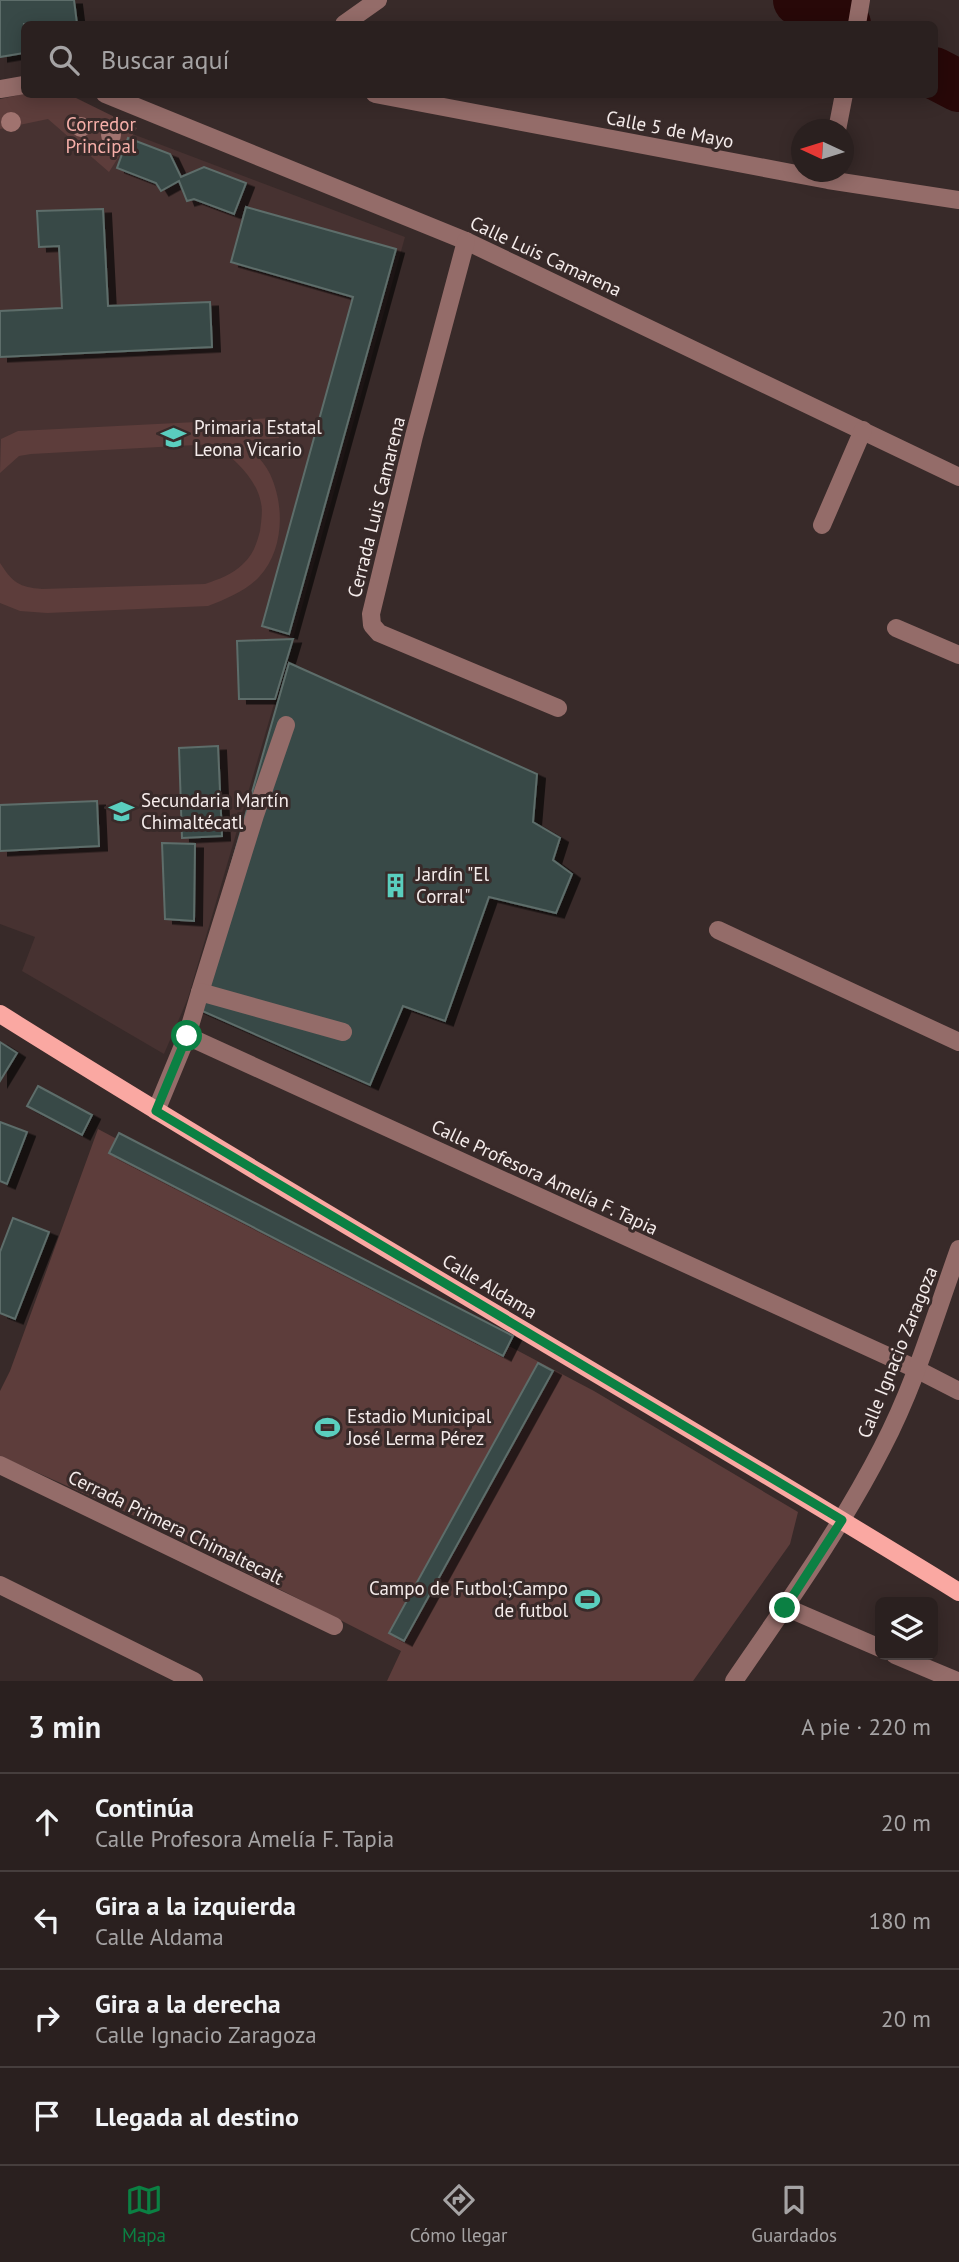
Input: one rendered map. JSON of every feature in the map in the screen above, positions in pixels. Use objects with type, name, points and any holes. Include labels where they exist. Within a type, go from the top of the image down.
[{"type":"main road","name":"Calle Aldama","points":[[0,1014],[156,1111],[959,1592]]},
{"type":"street","points":[[348,21],[378,0]]},
{"type":"street","points":[[858,21],[861,0]]},
{"type":"street","points":[[0,89],[21,86]]},
{"type":"street","name":"Calle Luis Camarena","points":[[115,98],[466,241],[959,477]]},
{"type":"street","name":"Calle 5 de Mayo","points":[[397,98],[791,169]]},
{"type":"street","points":[[839,119],[843,98]]},
{"type":"street","name":"Calle 5 de Mayo","points":[[854,181],[959,200]]},
{"type":"street","name":"Cerrada Luis Camarena","points":[[466,241],[414,436],[371,614],[372,625],[379,633],[558,708]]},
{"type":"street","points":[[822,525],[863,430]]},
{"type":"street","points":[[895,628],[959,655]]},
{"type":"street","points":[[156,1111],[187,1036],[255,814],[286,725]]},
{"type":"street","points":[[718,930],[959,1042]]},
{"type":"street","points":[[200,992],[343,1032]]},
{"type":"street","name":"Calle Profesora Amelía F. Tapia","points":[[187,1036],[959,1391]]},
{"type":"street","name":"Calle Ignacio Zaragoza","points":[[734,1681],[842,1520],[883,1446],[916,1369],[959,1249]]},
{"type":"street","name":"Cerrada Primera Chimaltecalt","points":[[0,1465],[334,1626]]},
{"type":"street","points":[[0,1585],[194,1681]]},
{"type":"street","points":[[785,1608],[875,1646]]},
{"type":"street","points":[[907,1660],[957,1681]]},
{"type":"shaded area","name":"Primaria Estatal Leona Vicario","points":[[56,105],[405,237],[293,639],[188,998],[164,1054],[22,971],[35,937],[0,924],[0,115]]},
{"type":"green space","name":"Corredor Principal","points":[[21,95],[21,98],[76,98],[137,128],[109,172],[48,119],[0,129],[0,99]]},
{"type":"green space","points":[[276,418],[279,438],[243,441],[270,474],[280,514],[280,527],[273,554],[259,577],[248,586],[208,606],[47,613],[20,611],[0,603],[0,563],[17,583],[42,589],[205,584],[230,574],[252,553],[260,531],[262,513],[255,485],[229,455],[214,444],[31,454],[19,456],[0,473],[1,439],[18,431]]},
{"type":"green space","name":"Estadio Municipal José Lerma Pérez","points":[[98,1129],[594,1391],[798,1512],[790,1544],[693,1681],[387,1681],[401,1651],[141,1519],[0,1456],[0,1391],[10,1371]]},
{"type":"building","points":[[0,0],[74,0],[77,21],[21,21],[21,54],[0,57]]},
{"type":"building","points":[[128,138],[170,154],[181,177],[204,167],[246,183],[234,214],[194,199],[187,201],[179,181],[161,191],[156,183],[117,168]]},
{"type":"building","points":[[246,207],[396,249],[289,634],[262,626],[353,297],[231,262]]},
{"type":"building","points":[[103,209],[108,306],[210,302],[212,347],[0,357],[0,311],[62,308],[59,246],[39,247],[37,211]]},
{"type":"building","points":[[293,639],[275,699],[239,699],[237,641]]},
{"type":"building","name":"Jardín \"El Corral\"","points":[[289,663],[537,774],[533,822],[560,838],[553,860],[572,874],[556,913],[489,897],[445,1021],[403,1006],[370,1085],[191,1006]]},
{"type":"building","points":[[218,746],[222,836],[182,838],[179,748]]},
{"type":"building","points":[[97,801],[99,846],[0,851],[0,805]]},
{"type":"building","points":[[162,843],[195,844],[194,921],[165,919]]},
{"type":"building","points":[[0,1042],[17,1053],[0,1081]]},
{"type":"building","points":[[38,1086],[92,1115],[82,1135],[27,1106]]},
{"type":"building","points":[[0,1122],[27,1132],[7,1184],[0,1181]]},
{"type":"building","points":[[119,1133],[513,1336],[503,1356],[109,1153]]},
{"type":"building","points":[[13,1218],[49,1232],[15,1319],[0,1313],[0,1252]]},
{"type":"building","points":[[538,1363],[553,1371],[404,1641],[389,1633]]},
{"type":"waterway","points":[[799,0],[839,21]]},
{"type":"waterway","points":[[938,75],[959,86]]},
{"type":"place","name":"Primaria Estatal Leona Vicario","points":[[174,438]]},
{"type":"place","name":"Secundaria Martín Chimaltécatl","points":[[121,811]]},
{"type":"place","name":"Jardín \"El Corral\"","points":[[396,885]]},
{"type":"place","name":"Estadio Municipal José Lerma Pérez","points":[[327,1427]]},
{"type":"place","name":"Campo de Futbol;Campo de futbol","points":[[588,1599]]},
{"type":"route","points":[[187,1036],[156,1111],[842,1520],[785,1608]]}]
